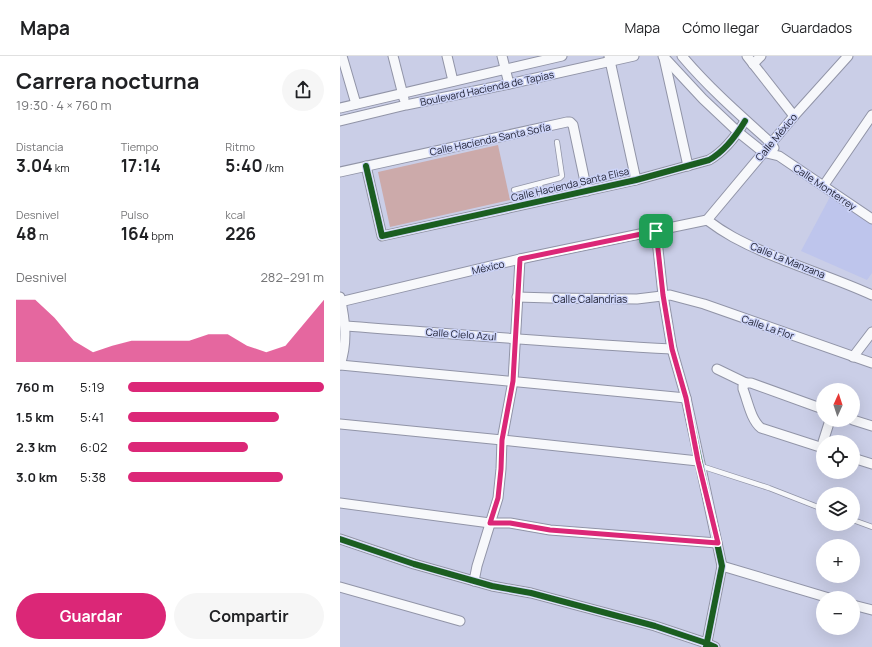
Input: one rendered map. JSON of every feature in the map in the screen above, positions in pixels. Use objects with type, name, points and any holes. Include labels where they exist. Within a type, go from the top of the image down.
[{"type":"street","points":[[342,56],[356,104]]},
{"type":"street","points":[[393,56],[406,105]]},
{"type":"street","points":[[447,56],[453,81]]},
{"type":"street","points":[[502,56],[509,84]]},
{"type":"street","name":"Boulevard Hacienda de Tapias","points":[[340,108],[559,56]]},
{"type":"street","name":"Boulevard Hacienda de Tapias","points":[[340,121],[406,105],[509,84],[609,58],[634,56]]},
{"type":"street","points":[[664,56],[703,99],[738,132],[763,152]]},
{"type":"street","points":[[664,56],[688,166]]},
{"type":"street","name":"Calle Monterrey","points":[[682,56],[697,74],[745,121],[771,143],[779,156]]},
{"type":"street","points":[[747,56],[794,116]]},
{"type":"street","points":[[753,64],[761,56]]},
{"type":"street","name":"Calle México","points":[[707,220],[763,152],[848,56]]},
{"type":"street","points":[[609,58],[636,180]]},
{"type":"street","points":[[824,185],[872,115]]},
{"type":"street","name":"Calle Hacienda Santa Elisa","points":[[366,166],[382,236],[636,180],[709,160],[718,155],[738,132],[745,121]]},
{"type":"street","name":"Calle Hacienda Santa Sofía","points":[[340,172],[568,122],[572,123],[573,125],[587,191]]},
{"type":"street","name":"Calle Monterrey","points":[[763,152],[779,156],[824,185],[872,219]]},
{"type":"street","name":"México","points":[[340,300],[520,259],[707,220]]},
{"type":"street","name":"Calle La Manzana","points":[[707,220],[732,236],[762,251],[872,295]]},
{"type":"street","points":[[656,231],[663,295],[672,349],[686,398],[722,566],[706,645]]},
{"type":"street","points":[[474,581],[477,566],[498,498],[502,440],[513,381],[520,259]]},
{"type":"street","name":"Calle Calandrias","points":[[518,297],[637,299],[663,295]]},
{"type":"street","name":"Calle La Flor","points":[[663,295],[670,295],[704,304],[872,363]]},
{"type":"street","points":[[340,300],[346,326],[340,365],[686,398]]},
{"type":"street","name":"Calle Cielo Azul","points":[[346,326],[578,344],[672,349]]},
{"type":"street","points":[[853,357],[872,332]]},
{"type":"street","points":[[717,369],[746,382],[751,382],[816,406]]},
{"type":"street","points":[[746,382],[743,389],[756,424],[761,428],[816,443]]},
{"type":"street","points":[[860,422],[872,426]]},
{"type":"street","points":[[340,424],[502,440],[699,463]]},
{"type":"street","points":[[860,460],[872,464]]},
{"type":"street","points":[[340,503],[490,523],[510,523],[550,530],[718,543]]},
{"type":"street","points":[[340,539],[414,564],[492,586],[531,593],[655,626],[715,647]]},
{"type":"street","points":[[722,566],[816,594]]},
{"type":"street","points":[[340,587],[460,621]]},
{"type":"street","points":[[860,606],[872,610]]},
{"type":"lane","points":[[514,190],[540,185],[562,176],[557,142]]},
{"type":"lane","points":[[540,185],[544,201]]},
{"type":"lane","points":[[699,463],[816,506]]},
{"type":"lane","points":[[860,523],[872,527]]},
{"type":"shaded area","points":[[498,145],[510,200],[390,227],[378,172]]},
{"type":"shaded area","points":[[831,195],[872,222],[872,273],[867,280],[801,251]]},
{"type":"cycle path","points":[[366,166],[382,236],[636,180],[709,160],[730,143],[745,121]]},
{"type":"cycle path","points":[[656,231],[663,295],[672,349],[686,398],[722,566],[706,647]]},
{"type":"cycle path","points":[[340,539],[414,564],[492,586],[531,593],[655,626],[715,647]]},
{"type":"route","points":[[656,231],[663,295],[672,349],[686,398],[698,461],[718,543],[550,530],[510,523],[490,523],[498,498],[502,440],[513,381],[520,259],[656,231]]}]
